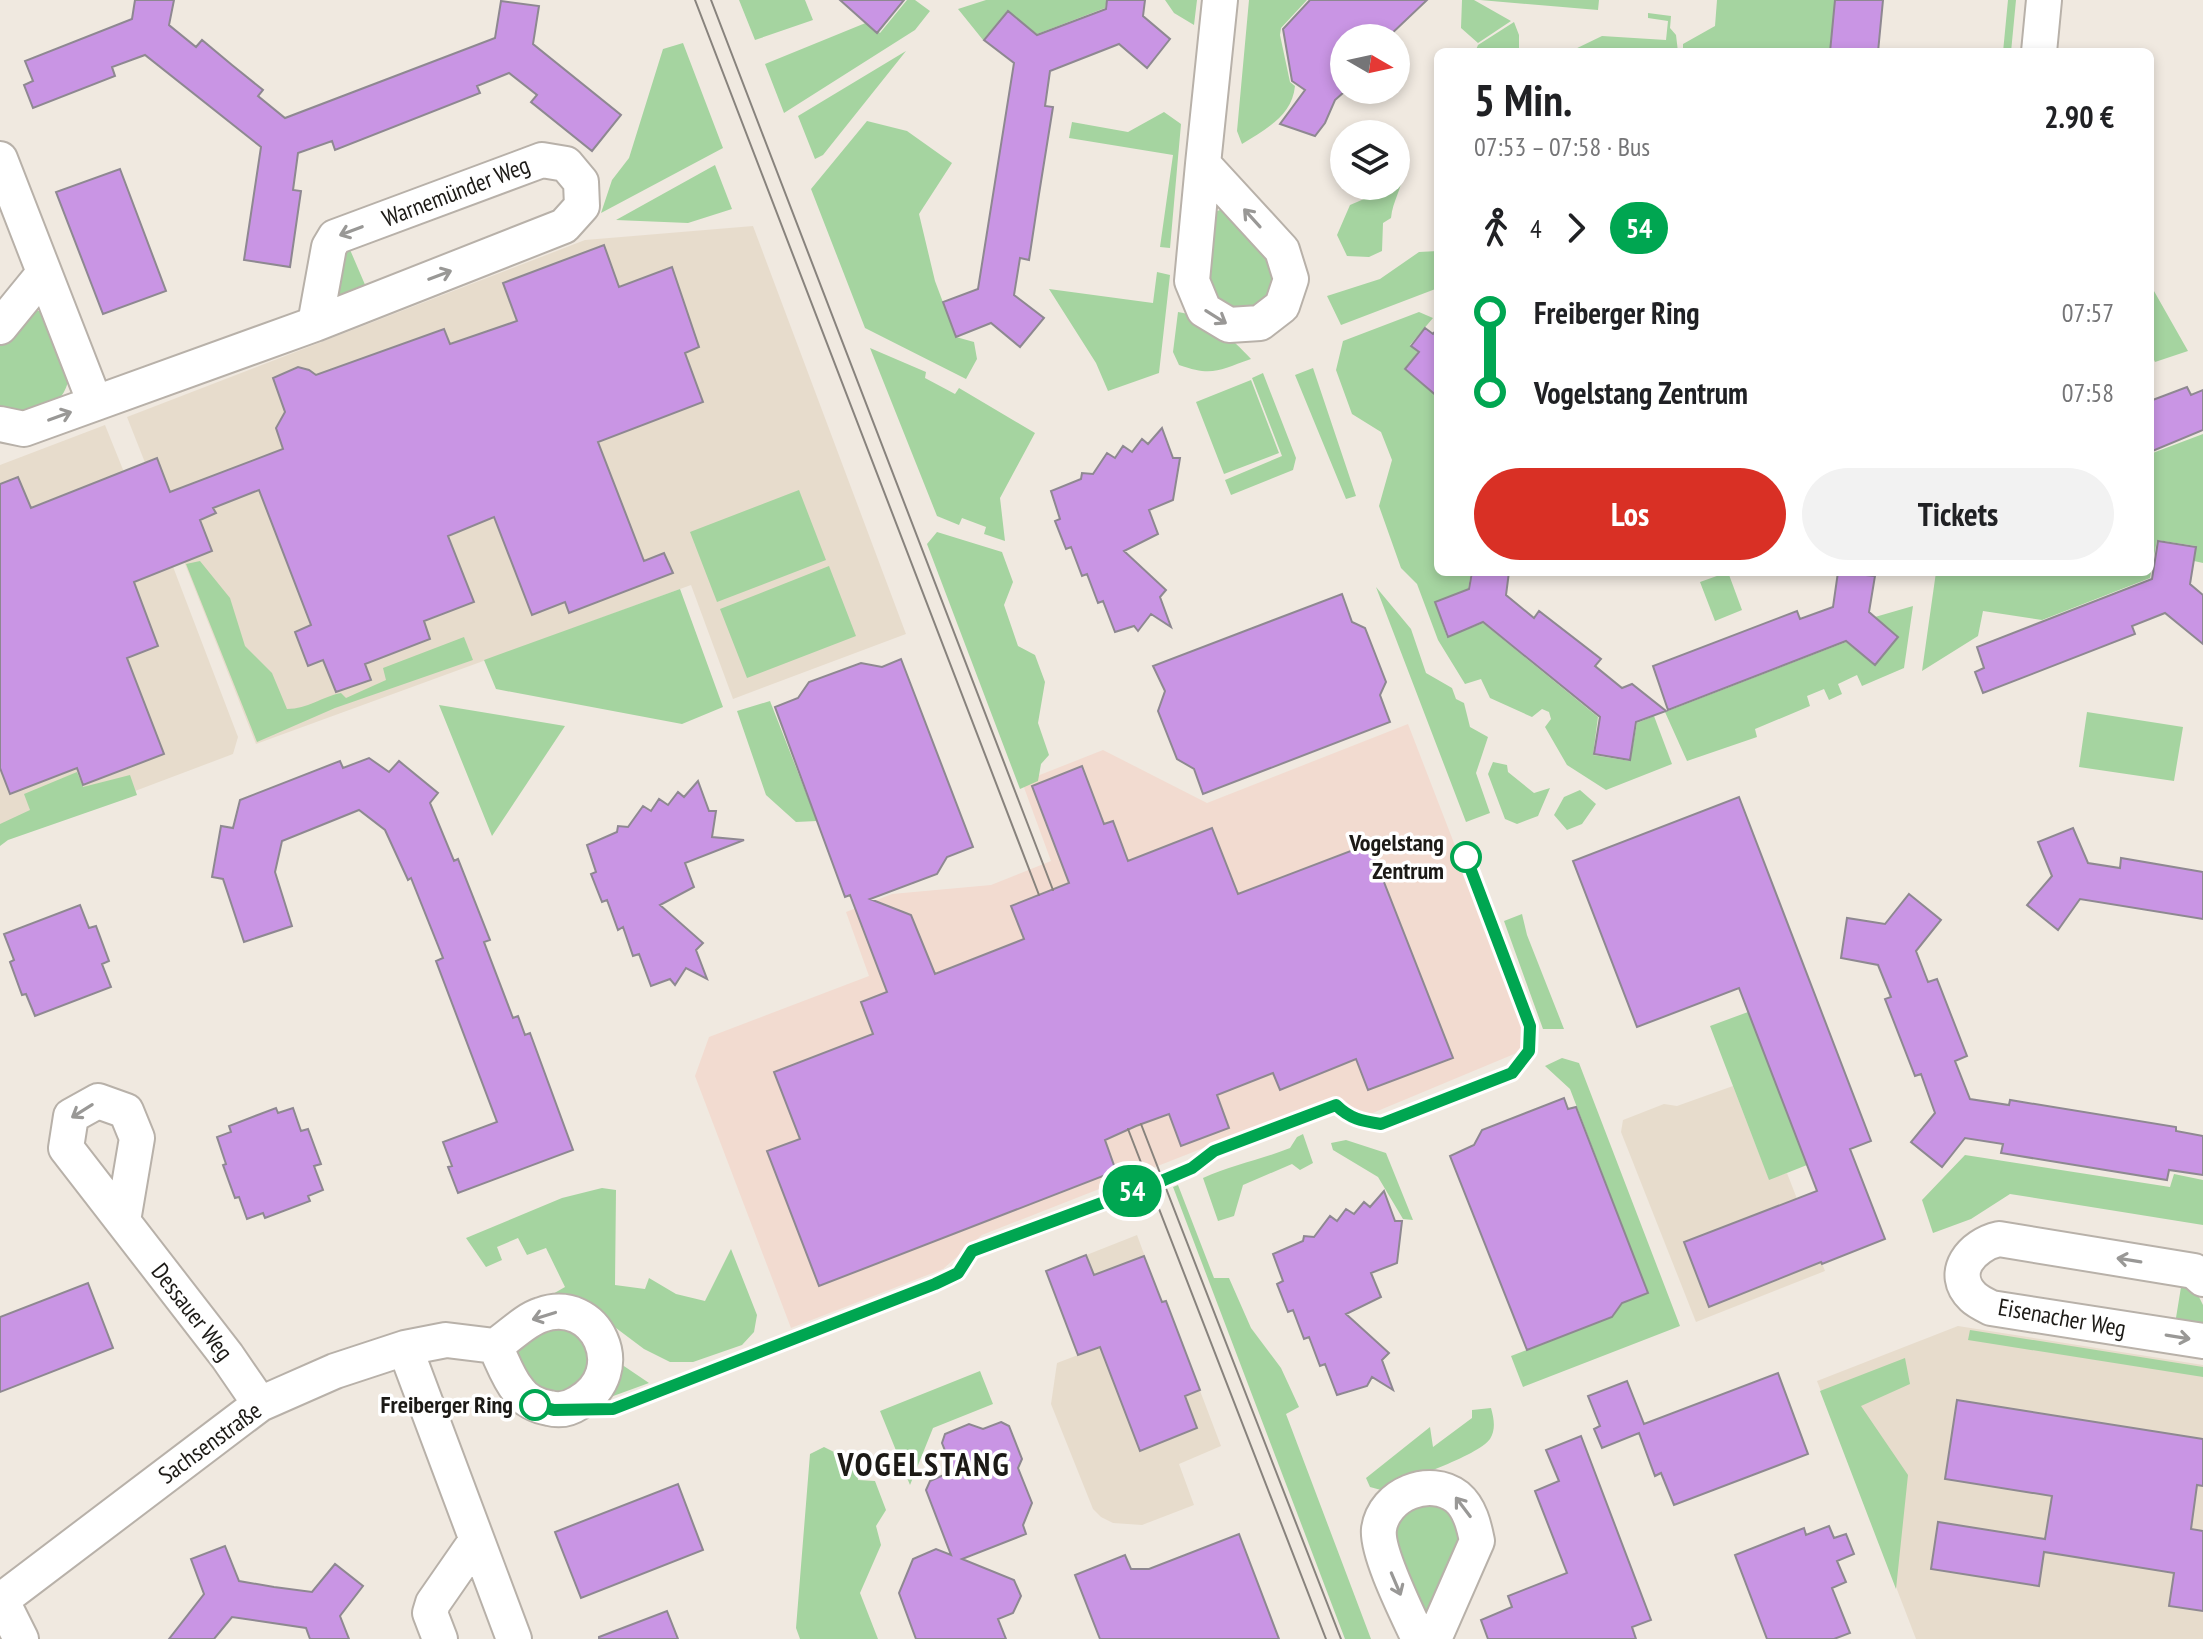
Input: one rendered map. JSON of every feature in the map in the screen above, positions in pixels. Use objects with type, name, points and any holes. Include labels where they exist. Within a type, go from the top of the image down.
[{"type":"street","points":[[1203,164],[1220,0]]},
{"type":"street","points":[[2039,48],[2044,0]]},
{"type":"street","points":[[0,159],[95,403]]},
{"type":"street","name":"Warnemünder Weg","points":[[0,424],[24,429],[315,324],[564,226],[582,206],[581,182],[566,164],[542,160],[335,237],[329,247],[315,324]]},
{"type":"street","points":[[0,327],[44,273]]},
{"type":"street","name":"Dessauer Weg","points":[[123,1221],[137,1138],[126,1111],[98,1101],[71,1116],[66,1148],[227,1356],[260,1404]]},
{"type":"street","name":"Eisenacher Weg","points":[[2203,1279],[2194,1271],[1999,1239],[1984,1242],[1972,1251],[1965,1264],[1964,1281],[1973,1297],[1991,1308],[2203,1341]]},
{"type":"street","name":"Sachsenstraße","points":[[1,1600],[260,1404],[335,1371],[405,1348],[446,1340],[495,1346]]},
{"type":"street","points":[[405,1348],[514,1639]]},
{"type":"street","points":[[1419,1639],[1380,1547],[1379,1528],[1384,1515],[1398,1499],[1420,1488],[1432,1488],[1448,1492],[1466,1507],[1477,1541],[1434,1639]]},
{"type":"street","points":[[440,1639],[430,1613],[433,1603],[476,1541]]},
{"type":"street","points":[[1,1600],[21,1639]]},
{"type":"shaded area","points":[[753,226],[906,634],[733,699],[691,585],[256,744],[127,417],[585,240]]},
{"type":"shaded area","points":[[105,425],[149,534],[159,530],[238,737],[233,754],[0,842],[0,465]]},
{"type":"shaded area","points":[[1408,724],[1525,1027],[1519,1052],[1368,1115],[1313,1105],[982,1235],[943,1269],[791,1328],[695,1076],[709,1037],[869,976],[846,912],[892,894],[991,885],[1051,861],[1022,782],[1103,750],[1207,803]]},
{"type":"shaded area","points":[[1733,1086],[1769,1179],[1787,1173],[1825,1271],[1696,1322],[1621,1132],[1623,1120],[1664,1104],[1677,1106]]},
{"type":"shaded area","points":[[1137,1235],[1158,1292],[1140,1299],[1151,1307],[1166,1301],[1175,1324],[1176,1373],[1191,1367],[1221,1446],[1179,1464],[1194,1505],[1142,1525],[1113,1523],[1093,1509],[1051,1404],[1057,1363],[1078,1355],[1046,1271]]},
{"type":"shaded area","points":[[1958,1326],[2203,1365],[2203,1639],[1916,1639],[1817,1381]]},
{"type":"green space","points":[[739,0],[805,0],[813,20],[755,40]]},
{"type":"green space","points":[[907,0],[915,0],[930,11],[915,30],[784,113],[765,64],[868,22],[880,33]]},
{"type":"green space","points":[[986,0],[1107,0],[1105,8],[1037,34],[1007,11],[983,40],[958,9]]},
{"type":"green space","points":[[1165,0],[1197,0],[1194,25],[1174,13]]},
{"type":"green space","points":[[1249,0],[1307,0],[1281,28],[1290,82],[1295,86],[1289,106],[1276,121],[1242,144],[1237,131]]},
{"type":"green space","points":[[1462,0],[1474,0],[1511,21],[1478,43],[1461,28]]},
{"type":"green space","points":[[1480,0],[1599,0],[1598,10]]},
{"type":"green space","points":[[1717,0],[1835,0],[1830,48],[1683,48],[1683,44],[1715,26]]},
{"type":"green space","points":[[2008,0],[2016,0],[2011,48],[2003,48]]},
{"type":"green space","points":[[1648,13],[1671,16],[1670,28],[1676,35],[1678,48],[1577,48],[1602,36],[1666,40],[1668,21],[1648,18]]},
{"type":"green space","points":[[1514,22],[1519,35],[1519,48],[1477,48]]},
{"type":"green space","points":[[683,43],[723,148],[601,213],[612,180],[629,158],[663,49]]},
{"type":"green space","points":[[906,51],[823,155],[815,159],[798,116]]},
{"type":"green space","points":[[1164,112],[1181,124],[1170,248],[1160,247],[1173,155],[1069,138],[1072,122],[1128,132]]},
{"type":"green space","points":[[867,121],[907,131],[952,163],[919,214],[935,281],[956,337],[974,342],[977,359],[966,379],[865,328],[811,189]]},
{"type":"green space","points":[[715,165],[732,209],[688,223],[616,220]]},
{"type":"green space","points":[[1362,200],[1395,200],[1391,218],[1383,223],[1382,251],[1369,257],[1347,256],[1337,235],[1350,205]]},
{"type":"green space","points":[[1228,207],[1271,258],[1279,277],[1273,297],[1236,316],[1214,303],[1205,280],[1212,213]]},
{"type":"green space","points":[[348,245],[366,287],[331,297]]},
{"type":"green space","points":[[1434,251],[1434,290],[1341,325],[1327,296],[1380,279],[1419,252]]},
{"type":"green space","points":[[1157,272],[1170,275],[1159,373],[1108,391],[1096,363],[1049,289],[1153,303]]},
{"type":"green space","points":[[2154,291],[2188,351],[2154,360]]},
{"type":"green space","points":[[32,310],[46,312],[69,378],[65,390],[52,405],[33,411],[0,411],[0,346]]},
{"type":"green space","points":[[1178,312],[1199,318],[1218,330],[1251,359],[1208,371],[1179,365],[1173,352]]},
{"type":"green space","points":[[1419,312],[1433,318],[1410,345],[1418,352],[1404,369],[1434,394],[1434,576],[1470,576],[1468,589],[1435,602],[1447,637],[1483,623],[1598,717],[1593,755],[1630,761],[1637,723],[1654,716],[1672,764],[1606,790],[1567,765],[1545,727],[1551,719],[1549,712],[1542,709],[1532,717],[1490,698],[1481,679],[1465,684],[1438,640],[1417,584],[1401,568],[1379,506],[1392,460],[1381,432],[1352,414],[1336,370],[1343,341]]},
{"type":"green space","points":[[870,348],[926,372],[925,378],[955,394],[959,388],[1035,433],[1000,498],[1005,541],[984,534],[986,527],[962,518],[959,525],[937,516]]},
{"type":"green space","points":[[1313,368],[1356,496],[1346,499],[1295,375]]},
{"type":"green space","points":[[1263,373],[1296,458],[1293,470],[1231,495],[1225,480],[1282,456],[1252,378]]},
{"type":"green space","points":[[1251,380],[1279,453],[1224,474],[1196,402]]},
{"type":"green space","points":[[2203,434],[2203,563],[2194,561],[2196,546],[2157,540],[2154,556],[2154,452]]},
{"type":"green space","points":[[799,490],[826,560],[717,602],[690,532]]},
{"type":"green space","points":[[937,532],[1002,552],[1013,582],[1004,605],[1018,646],[1035,655],[1045,682],[1038,723],[1049,755],[1041,764],[1038,781],[1020,789],[927,544]]},
{"type":"green space","points":[[200,561],[230,598],[245,646],[272,673],[287,709],[341,693],[346,698],[386,680],[383,668],[464,637],[473,660],[335,708],[257,742],[186,564]]},
{"type":"green space","points":[[829,566],[856,636],[747,678],[720,609]]},
{"type":"green space","points":[[1717,576],[1729,576],[1742,610],[1715,621],[1700,582]]},
{"type":"green space","points":[[1935,576],[2150,576],[2042,620],[1983,611],[1978,636],[1922,671]]},
{"type":"green space","points":[[1376,587],[1411,629],[1426,673],[1452,688],[1456,699],[1464,703],[1470,727],[1488,737],[1476,773],[1490,813],[1466,822]]},
{"type":"green space","points":[[680,589],[723,707],[682,724],[496,689],[484,660]]},
{"type":"green space","points":[[1913,606],[1904,668],[1862,686],[1857,675],[1838,684],[1842,694],[1829,700],[1824,689],[1807,696],[1810,706],[1755,729],[1757,737],[1687,761],[1665,712],[1846,642],[1875,665],[1898,637],[1875,617]]},
{"type":"green space","points":[[770,701],[817,821],[796,822],[766,795],[737,711]]},
{"type":"green space","points":[[439,705],[565,726],[492,836]]},
{"type":"green space","points":[[2087,712],[2183,727],[2174,781],[2079,767]]},
{"type":"green space","points":[[1493,762],[1507,765],[1508,772],[1534,793],[1550,788],[1538,816],[1517,824],[1505,819],[1488,774]]},
{"type":"green space","points":[[77,772],[83,787],[130,775],[137,795],[8,840],[0,846],[0,824],[30,810],[24,794]]},
{"type":"green space","points":[[1580,790],[1596,804],[1582,824],[1567,830],[1554,815],[1564,797]]},
{"type":"green space","points":[[1522,914],[1527,935],[1564,1029],[1543,1029],[1504,921]]},
{"type":"green space","points":[[1748,1012],[1807,1165],[1769,1180],[1710,1026]]},
{"type":"green space","points":[[1562,1058],[1579,1063],[1680,1326],[1523,1387],[1511,1356],[1612,1317],[1622,1303],[1648,1293],[1570,1089],[1545,1066]]},
{"type":"green space","points":[[1303,1134],[1313,1163],[1300,1170],[1292,1164],[1243,1185],[1234,1216],[1218,1221],[1203,1178],[1290,1148]]},
{"type":"green space","points":[[1346,1140],[1386,1153],[1413,1220],[1403,1219],[1378,1177],[1333,1150],[1331,1143]]},
{"type":"green space","points":[[1965,1155],[2170,1187],[2174,1174],[2203,1180],[2203,1225],[2010,1194],[1971,1219],[1933,1233],[1922,1200]]},
{"type":"green space","points":[[1178,1185],[1214,1278],[1229,1278],[1251,1328],[1281,1368],[1299,1407],[1286,1414],[1371,1639],[1345,1639],[1173,1187]]},
{"type":"green space","points":[[602,1188],[616,1190],[615,1285],[645,1289],[649,1278],[676,1294],[705,1301],[731,1249],[757,1315],[754,1332],[742,1345],[693,1362],[670,1362],[644,1349],[576,1298],[551,1295],[565,1287],[546,1248],[527,1255],[518,1238],[497,1247],[502,1260],[486,1267],[466,1238],[562,1198]]},
{"type":"green space","points":[[2182,1281],[2193,1285],[2203,1305],[2203,1328],[2175,1324]]},
{"type":"green space","points":[[552,1323],[577,1329],[593,1347],[593,1369],[564,1396],[540,1393],[512,1374],[509,1338]]},
{"type":"green space","points":[[1970,1330],[2203,1367],[2203,1377],[1968,1340]]},
{"type":"green space","points":[[1905,1358],[1910,1384],[1861,1406],[1908,1475],[1896,1589],[1820,1391]]},
{"type":"green space","points":[[615,1360],[649,1383],[605,1399]]},
{"type":"green space","points":[[980,1371],[993,1404],[933,1428],[910,1485],[880,1411]]},
{"type":"green space","points":[[1491,1408],[1493,1431],[1483,1446],[1381,1490],[1370,1487],[1366,1478],[1430,1427],[1433,1447],[1472,1418],[1472,1410]]},
{"type":"green space","points":[[824,1447],[856,1463],[858,1480],[875,1481],[886,1510],[876,1526],[881,1545],[860,1593],[878,1639],[800,1639],[796,1628],[810,1454]]},
{"type":"green space","points":[[1428,1500],[1452,1512],[1463,1538],[1431,1612],[1418,1611],[1392,1541],[1401,1511]]},
{"type":"building","points":[[135,0],[174,0],[169,25],[196,47],[202,40],[263,90],[258,96],[285,118],[495,38],[501,1],[539,6],[533,44],[621,115],[592,151],[531,102],[537,95],[509,73],[477,86],[480,93],[335,150],[332,141],[298,153],[293,190],[301,191],[290,267],[244,260],[261,147],[145,55],[112,67],[115,76],[33,108],[24,85],[33,81],[25,61],[132,19]]},
{"type":"building","points":[[840,0],[904,0],[877,33]]},
{"type":"building","points":[[1107,0],[1145,0],[1143,16],[1170,39],[1147,68],[1119,44],[1050,71],[1045,106],[1053,107],[1029,260],[1020,258],[1014,295],[1044,318],[1020,347],[991,323],[956,337],[943,302],[978,289],[1014,63],[984,40],[1008,11],[1037,35],[1106,9]]},
{"type":"building","points":[[1310,0],[1427,0],[1402,24],[1330,24],[1330,104],[1333,104],[1315,136],[1280,124],[1305,90],[1292,81],[1283,29]]},
{"type":"building","points":[[1835,0],[1883,0],[1878,48],[1830,48]]},
{"type":"building","points":[[120,169],[166,291],[103,314],[56,192]]},
{"type":"building","points":[[604,245],[619,287],[672,267],[699,347],[685,353],[703,402],[598,442],[644,561],[664,553],[673,573],[569,613],[565,602],[532,615],[494,517],[448,536],[474,602],[424,621],[430,639],[365,664],[371,680],[336,692],[323,660],[308,666],[295,632],[311,625],[259,490],[213,508],[216,513],[200,520],[212,551],[134,582],[158,646],[127,658],[164,754],[83,785],[77,768],[10,794],[0,768],[0,484],[18,477],[31,508],[157,458],[170,492],[283,449],[276,428],[285,412],[273,378],[298,367],[316,375],[444,329],[450,344],[517,321],[503,283]]},
{"type":"building","points":[[1425,328],[1434,333],[1434,394],[1405,369],[1419,352],[1411,346]]},
{"type":"building","points":[[2187,387],[2191,395],[2203,390],[2203,430],[2154,450],[2154,399]]},
{"type":"building","points":[[1162,428],[1173,458],[1180,458],[1173,500],[1149,510],[1158,534],[1124,551],[1166,590],[1160,597],[1171,627],[1151,614],[1138,631],[1134,626],[1115,632],[1103,601],[1098,603],[1087,574],[1082,576],[1071,547],[1066,549],[1055,521],[1060,519],[1051,491],[1081,479],[1082,473],[1093,474],[1107,453],[1115,458],[1123,446],[1132,452],[1142,439],[1148,444]]},
{"type":"building","points":[[2158,541],[2196,547],[2190,584],[2203,595],[2203,644],[2165,613],[2132,626],[2135,634],[1983,693],[1975,672],[1984,668],[1977,647],[2152,579]]},
{"type":"building","points":[[1471,576],[1508,576],[1506,595],[1534,618],[1539,611],[1601,659],[1595,666],[1622,688],[1632,684],[1666,711],[1636,722],[1630,760],[1594,754],[1600,717],[1483,622],[1448,637],[1435,602],[1469,589]]},
{"type":"building","points":[[1837,576],[1875,576],[1869,612],[1898,637],[1875,665],[1846,641],[1668,710],[1653,666],[1797,611],[1800,619],[1833,607]]},
{"type":"building","points":[[1342,594],[1352,622],[1365,628],[1386,682],[1380,695],[1390,722],[1203,794],[1194,769],[1177,759],[1158,711],[1165,691],[1153,666]]},
{"type":"building","points":[[901,659],[973,847],[947,857],[937,874],[870,899],[911,915],[935,974],[1024,939],[1011,906],[1069,883],[1032,786],[1082,766],[1104,824],[1113,821],[1128,861],[1212,828],[1238,894],[1369,844],[1453,1058],[1368,1090],[1356,1059],[1280,1090],[1273,1073],[1217,1095],[1229,1128],[1181,1146],[1169,1114],[1136,1126],[1105,1140],[1116,1171],[819,1286],[767,1151],[800,1139],[774,1072],[873,1034],[861,1002],[887,992],[850,895],[845,897],[775,707],[798,698],[809,682],[861,663],[882,667]]},
{"type":"building","points":[[369,758],[389,772],[399,761],[438,793],[430,803],[454,861],[458,859],[490,940],[484,942],[513,1018],[518,1016],[525,1035],[530,1033],[573,1150],[458,1193],[443,1142],[497,1122],[436,961],[443,958],[411,878],[408,880],[385,830],[359,810],[282,841],[275,872],[292,926],[244,942],[223,879],[212,877],[221,826],[233,828],[240,800],[340,761],[343,768]]},
{"type":"building","points":[[698,781],[709,811],[716,811],[712,837],[744,840],[685,863],[694,887],[660,905],[703,943],[696,950],[707,979],[686,968],[675,985],[670,979],[651,986],[639,954],[633,956],[623,927],[618,930],[607,900],[602,902],[591,874],[596,872],[587,845],[617,832],[618,826],[628,827],[643,806],[651,811],[659,799],[668,805],[678,792],[684,797]]},
{"type":"building","points":[[1739,797],[1871,1141],[1850,1149],[1885,1239],[1709,1307],[1684,1242],[1817,1191],[1739,988],[1637,1027],[1573,861]]},
{"type":"building","points":[[2073,828],[2088,863],[2120,868],[2121,858],[2203,872],[2203,919],[2080,899],[2058,930],[2027,905],[2052,876],[2038,842]]},
{"type":"building","points":[[1909,894],[1941,920],[1916,951],[1928,982],[1937,979],[1967,1056],[1955,1061],[1970,1099],[2009,1105],[2010,1100],[2176,1127],[2176,1131],[2203,1136],[2203,1175],[2169,1170],[2167,1180],[2001,1153],[2003,1144],[1965,1138],[1942,1167],[1911,1142],[1935,1113],[1921,1074],[1915,1076],[1885,999],[1891,997],[1878,965],[1841,958],[1847,918],[1885,924]]},
{"type":"building","points":[[80,905],[89,928],[96,926],[109,961],[102,964],[111,987],[35,1016],[26,994],[22,995],[4,934]]},
{"type":"building","points":[[1564,1098],[1568,1109],[1576,1107],[1648,1293],[1622,1303],[1612,1317],[1527,1350],[1450,1156],[1474,1145],[1482,1130]]},
{"type":"building","points":[[276,1108],[278,1113],[293,1108],[301,1131],[308,1129],[321,1164],[314,1166],[323,1190],[308,1196],[310,1201],[265,1218],[263,1213],[247,1219],[239,1197],[235,1198],[217,1137],[231,1132],[229,1126]]},
{"type":"building","points":[[1384,1191],[1395,1221],[1402,1221],[1397,1263],[1371,1273],[1381,1297],[1346,1314],[1389,1353],[1382,1360],[1393,1390],[1372,1377],[1367,1386],[1337,1395],[1325,1364],[1320,1366],[1309,1337],[1304,1339],[1293,1310],[1288,1312],[1277,1284],[1283,1281],[1273,1254],[1303,1241],[1304,1236],[1314,1237],[1330,1216],[1337,1221],[1346,1209],[1354,1214],[1364,1202],[1370,1207]]},
{"type":"building","points":[[1086,1255],[1094,1275],[1144,1256],[1162,1302],[1166,1301],[1200,1390],[1185,1396],[1197,1428],[1140,1451],[1100,1347],[1078,1355],[1046,1271]]},
{"type":"building","points":[[88,1283],[113,1348],[0,1392],[0,1317]]},
{"type":"building","points":[[1778,1373],[1808,1454],[1674,1505],[1661,1473],[1655,1476],[1639,1433],[1602,1448],[1594,1429],[1600,1426],[1588,1396],[1627,1381],[1644,1424]]},
{"type":"building","points":[[1957,1400],[2203,1439],[2203,1486],[2197,1485],[2191,1529],[2203,1531],[2203,1611],[2169,1606],[2174,1573],[2044,1552],[2039,1586],[1931,1569],[1938,1522],[2045,1539],[2052,1496],[1945,1479]]},
{"type":"building","points":[[1001,1422],[1009,1426],[1022,1459],[1018,1468],[1032,1503],[1023,1525],[1026,1534],[962,1559],[1014,1580],[1021,1596],[1013,1613],[998,1619],[1006,1639],[916,1639],[899,1593],[913,1559],[936,1549],[951,1555],[926,1490],[930,1481],[953,1471],[942,1443],[945,1434],[969,1424],[983,1429]]},
{"type":"building","points":[[1581,1436],[1651,1620],[1632,1627],[1636,1639],[1488,1639],[1481,1620],[1512,1607],[1508,1596],[1567,1573],[1535,1491],[1559,1481],[1546,1450]]},
{"type":"building","points":[[678,1484],[703,1550],[581,1598],[555,1532]]},
{"type":"building","points":[[1829,1526],[1834,1538],[1846,1534],[1854,1554],[1837,1561],[1846,1582],[1832,1588],[1850,1633],[1834,1639],[1767,1639],[1735,1555],[1804,1528],[1806,1535]]},
{"type":"building","points":[[1239,1534],[1279,1639],[1100,1639],[1075,1575],[1125,1555],[1131,1569],[1149,1569]]},
{"type":"building","points":[[225,1546],[239,1581],[274,1587],[312,1592],[335,1564],[363,1586],[340,1616],[349,1639],[310,1639],[306,1628],[232,1617],[214,1639],[169,1639],[204,1594],[191,1559]]},
{"type":"building","points":[[667,1611],[678,1639],[599,1639],[599,1637]]},
{"type":"tram line","points":[[695,0],[1039,895]]},
{"type":"tram line","points":[[711,0],[1053,890]]},
{"type":"tram line","points":[[1141,1124],[1341,1639]]},
{"type":"tram line","points":[[1128,1129],[1326,1639]]},
{"type":"bus line","name":"54","points":[[535,1405],[554,1410],[613,1409],[935,1284],[958,1273],[972,1251],[1164,1180],[1192,1168],[1214,1151],[1336,1105],[1346,1115],[1360,1121],[1381,1124],[1512,1073],[1529,1051],[1530,1026],[1466,857]]},
{"type":"place","name":"Vogelstang Zentrum","points":[[1466,857]]},
{"type":"place","name":"Freiberger Ring","points":[[535,1405]]},
{"type":"district","name":"VOGELSTANG","points":[[924,1465]]}]
